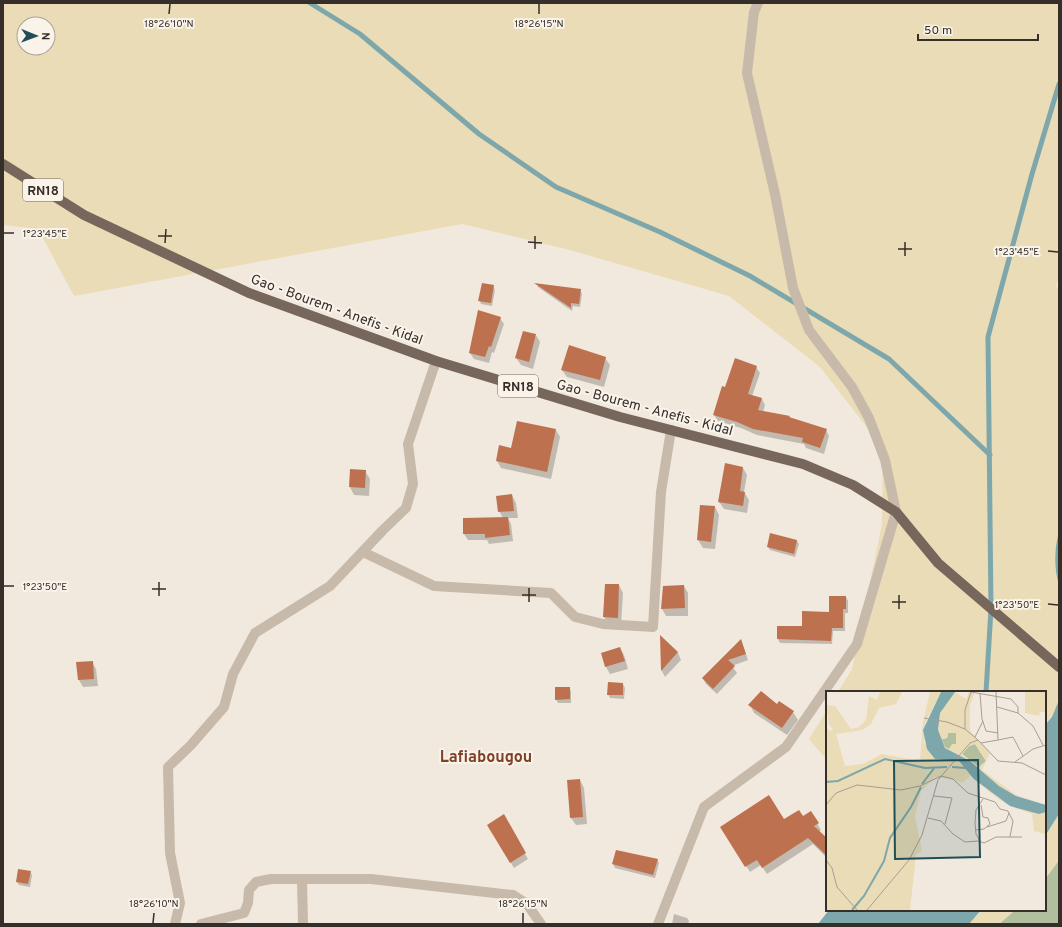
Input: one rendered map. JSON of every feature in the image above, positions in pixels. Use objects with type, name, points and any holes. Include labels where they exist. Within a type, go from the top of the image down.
[{"type":"main road","name":"Gao - Bourem - Anefis - Kidal","points":[[3,164],[84,216],[249,293],[436,361],[620,417],[803,464],[853,484],[896,512],[938,563],[1059,667]]},
{"type":"street","points":[[658,924],[704,807],[786,747],[857,644],[896,512],[885,460],[869,418],[852,387],[809,330],[793,288],[775,194],[747,73],[754,12],[758,3]]},
{"type":"street","points":[[175,924],[180,903],[170,853],[168,767],[191,745],[224,707],[233,674],[255,633],[330,586],[406,508],[413,484],[408,444],[436,361]]},
{"type":"street","points":[[362,552],[434,586],[551,593],[575,617],[603,624],[653,627],[662,492],[671,430]]},
{"type":"street","points":[[201,924],[220,922],[244,913],[248,903],[249,890],[256,882],[271,879],[372,879],[513,895],[527,904],[541,924]]},
{"type":"street","points":[[302,879],[303,924]]},
{"type":"green space","points":[[1059,860],[1059,924],[999,924],[1014,911],[1046,911],[1046,878]]},
{"type":"sand","points":[[3,3],[1059,3],[1059,277],[1056,287],[1059,288],[1059,532],[1055,559],[1059,585],[1059,700],[1052,717],[1046,724],[1046,691],[839,691],[852,669],[882,524],[883,448],[820,367],[729,296],[570,250],[462,224],[74,296],[38,229],[3,225]]},
{"type":"sand","points":[[826,712],[826,759],[809,739]]},
{"type":"sand","points":[[1059,814],[1059,860],[1046,878],[1046,834]]},
{"type":"sand","points":[[980,911],[1014,911],[999,924],[969,924]]},
{"type":"water","points":[[1059,532],[1059,585],[1055,559]]},
{"type":"water","points":[[1059,700],[1059,814],[1046,834],[1046,724],[1052,717]]},
{"type":"water","points":[[828,911],[980,911],[969,924],[818,924]]},
{"type":"building","points":[[482,283],[494,285],[491,303],[478,301]]},
{"type":"building","points":[[534,283],[581,289],[579,304],[571,303],[571,308]]},
{"type":"building","points":[[478,310],[501,317],[491,347],[489,346],[485,357],[469,353]]},
{"type":"building","points":[[523,331],[536,334],[529,362],[515,358]]},
{"type":"building","points":[[569,345],[606,357],[600,380],[561,370]]},
{"type":"building","points":[[735,358],[757,366],[748,394],[762,398],[758,410],[790,416],[789,417],[827,429],[820,448],[802,442],[803,438],[753,429],[737,422],[713,415],[722,386],[725,387]]},
{"type":"building","points":[[517,421],[556,429],[547,472],[496,461],[499,445],[511,448]]},
{"type":"building","points":[[725,463],[743,467],[740,491],[745,492],[743,506],[718,502]]},
{"type":"building","points":[[350,469],[366,470],[365,488],[349,487]]},
{"type":"building","points":[[512,494],[514,511],[498,512],[496,496]]},
{"type":"building","points":[[700,505],[715,506],[711,542],[697,540]]},
{"type":"building","points":[[508,517],[510,535],[485,538],[485,534],[463,534],[463,518]]},
{"type":"building","points":[[770,533],[797,540],[794,554],[767,547]]},
{"type":"building","points":[[605,584],[619,584],[618,618],[603,617]]},
{"type":"building","points":[[684,585],[685,608],[661,609],[663,586]]},
{"type":"building","points":[[829,596],[846,596],[846,609],[843,609],[843,628],[832,628],[831,641],[777,639],[777,626],[802,626],[802,611],[829,612]]},
{"type":"building","points":[[660,635],[678,652],[661,671]]},
{"type":"building","points":[[741,639],[746,654],[728,660],[735,666],[713,689],[702,678]]},
{"type":"building","points":[[620,647],[625,661],[605,667],[601,653]]},
{"type":"building","points":[[93,661],[94,679],[78,680],[76,662]]},
{"type":"building","points":[[608,682],[623,683],[623,695],[607,695]]},
{"type":"building","points":[[555,687],[570,687],[570,699],[555,700]]},
{"type":"building","points":[[761,691],[777,704],[779,701],[794,711],[782,728],[748,705]]},
{"type":"building","points":[[580,779],[583,817],[570,818],[567,780]]},
{"type":"building","points":[[769,795],[784,819],[799,810],[803,816],[811,811],[819,823],[814,826],[826,837],[826,855],[808,838],[762,868],[757,860],[745,867],[720,827]]},
{"type":"building","points":[[504,814],[526,853],[510,863],[487,825]]},
{"type":"building","points":[[616,850],[658,859],[653,875],[612,864]]},
{"type":"building","points":[[18,869],[31,871],[28,884],[16,882]]},
{"type":"waterway","points":[[310,3],[360,34],[479,134],[556,187],[660,232],[750,276],[889,359],[990,455]]},
{"type":"waterway","points":[[986,691],[991,609],[988,337],[1032,174],[1059,84]]},
{"type":"district","name":"Lafiabougou","points":[[486,756]]}]
